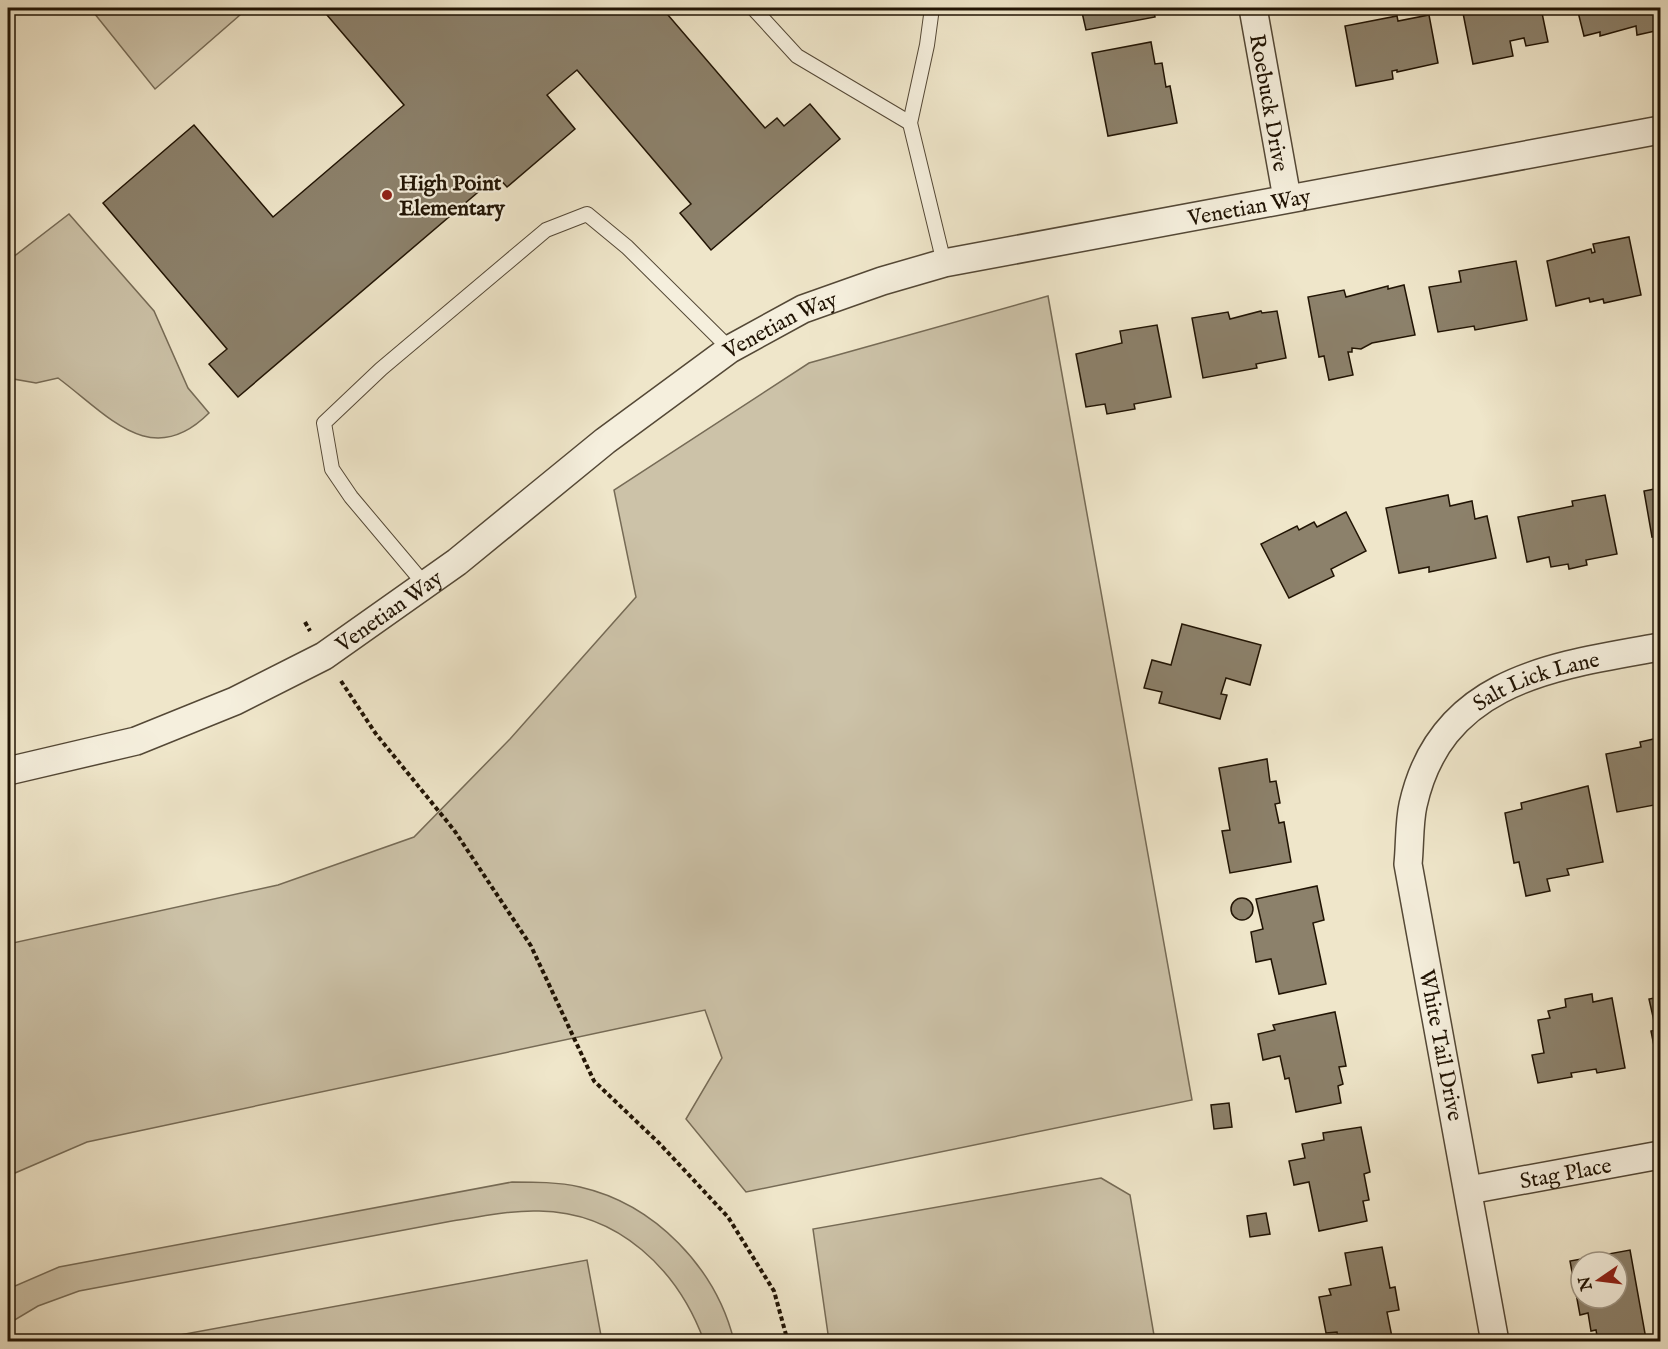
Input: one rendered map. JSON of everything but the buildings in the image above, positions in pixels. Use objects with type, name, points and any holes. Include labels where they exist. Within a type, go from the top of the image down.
[{"type":"street","name":"Roebuck Drive","points":[[1253,8],[1287,198]]},
{"type":"street","name":"Venetian Way","points":[[8,771],[136,741],[235,701],[324,656],[426,586],[605,441],[730,349],[804,309],[882,281],[944,263],[1660,130]]},
{"type":"street","name":"Salt Lick Lane","points":[[1432,751],[1462,715],[1497,690],[1537,672],[1660,646]]},
{"type":"street","name":"White Tail Drive","points":[[1432,751],[1413,805],[1408,864],[1495,1341]]},
{"type":"street","name":"Stag Place","points":[[1469,1190],[1660,1155]]},
{"type":"lane","points":[[753,8],[797,56],[910,123]]},
{"type":"lane","points":[[932,8],[927,45],[910,123],[944,263]]},
{"type":"lane","points":[[426,586],[351,497],[332,469],[324,423],[381,369],[546,230],[587,214],[627,247],[730,349]]},
{"type":"path","points":[[304,622],[376,734],[454,830],[531,946],[594,1081],[659,1143],[728,1217],[774,1291],[788,1341]]},
{"type":"shaded area","points":[[90,8],[248,8],[155,89]]},
{"type":"shaded area","points":[[69,214],[154,311],[188,388],[209,413],[188,430],[168,437],[149,437],[130,431],[112,421],[58,378],[36,383],[8,378],[8,261]]},
{"type":"shaded area","points":[[1048,296],[1192,1100],[746,1192],[686,1119],[722,1058],[705,1010],[87,1142],[8,1176],[8,944],[278,885],[414,837],[510,739],[636,597],[614,490],[809,363]]},
{"type":"shaded area","points":[[1101,1178],[1130,1195],[1155,1341],[829,1341],[813,1229]]},
{"type":"shaded area","points":[[512,1182],[555,1183],[580,1187],[633,1208],[657,1224],[697,1265],[713,1289],[734,1341],[704,1341],[693,1315],[661,1269],[642,1250],[620,1234],[595,1222],[568,1214],[539,1211],[452,1221],[79,1291],[38,1306],[8,1324],[8,1289],[59,1267]]},
{"type":"shaded area","points":[[587,1260],[602,1341],[147,1341]]},
{"type":"place","name":"High Point Elementary","points":[[387,195]]}]
